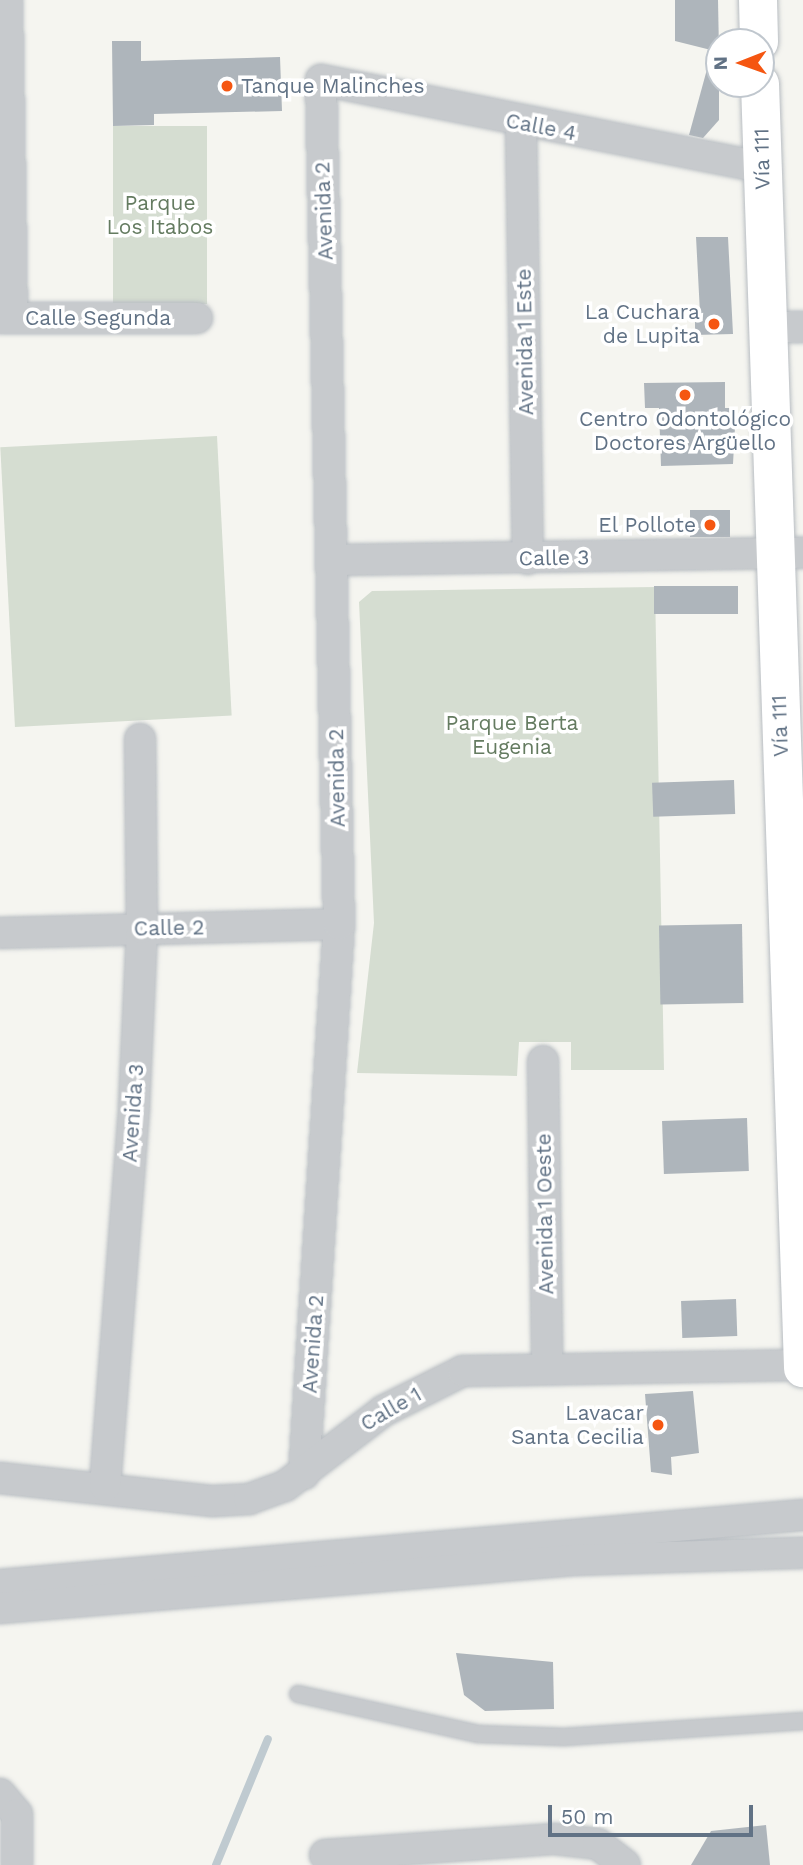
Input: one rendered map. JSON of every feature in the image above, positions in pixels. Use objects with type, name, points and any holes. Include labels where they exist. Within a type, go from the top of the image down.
[{"type":"main road","points":[[758,0],[759,28]]},
{"type":"main road","name":"Vía 111","points":[[760,98],[762,167],[785,327],[803,1366]]},
{"type":"street","points":[[5,18],[6,318]]},
{"type":"street","name":"Calle 4","points":[[321,80],[521,124],[762,167]]},
{"type":"street","name":"Avenida 2","points":[[304,1474],[339,924],[334,560],[321,80]]},
{"type":"street","name":"Avenida 1 Este","points":[[521,124],[528,559]]},
{"type":"street","name":"Calle Segunda","points":[[6,318],[197,318]]},
{"type":"street","name":"Calle 3","points":[[334,560],[788,553]]},
{"type":"street","name":"Avenida 3","points":[[105,1486],[142,929],[141,739]]},
{"type":"street","name":"Calle 2","points":[[0,933],[339,924]]},
{"type":"street","name":"Avenida 1 Oeste","points":[[543,1061],[547,1366]]},
{"type":"street","name":"Calle 1","points":[[0,1478],[105,1486],[214,1501],[249,1499],[270,1494],[304,1474],[383,1411],[463,1371],[547,1366],[803,1366]]},
{"type":"street","points":[[0,1586],[287,1572],[574,1548],[803,1516]]},
{"type":"street","points":[[574,1548],[803,1553]]},
{"type":"street","points":[[0,1608],[287,1572]]},
{"type":"street","points":[[0,1794],[17,1814],[17,1865]]},
{"type":"street","points":[[325,1855],[555,1839],[598,1844],[625,1865]]},
{"type":"lane","points":[[298,1694],[478,1734],[564,1737],[803,1721]]},
{"type":"green space","name":"Parque Los Itabos","points":[[113,126],[207,126],[207,304],[113,304]]},
{"type":"green space","points":[[217,436],[232,716],[15,727],[0,447]]},
{"type":"green space","name":"Parque Berta Eugenia","points":[[655,587],[664,1070],[571,1070],[571,1042],[519,1042],[517,1076],[357,1073],[374,923],[359,602],[372,591]]},
{"type":"building","points":[[675,0],[718,0],[719,28],[705,28],[705,48],[675,41]]},
{"type":"building","points":[[112,41],[141,41],[141,61],[280,57],[282,111],[154,114],[154,125],[113,126]]},
{"type":"building","points":[[705,77],[705,98],[719,98],[719,120],[703,138],[689,135]]},
{"type":"building","points":[[696,237],[728,237],[733,334],[695,335],[695,313],[700,313]]},
{"type":"building","points":[[725,382],[725,408],[736,408],[733,464],[661,466],[659,408],[645,408],[644,383]]},
{"type":"building","name":"El Pollote","points":[[690,510],[730,510],[730,537],[690,537]]},
{"type":"building","points":[[654,586],[738,586],[738,614],[654,614]]},
{"type":"building","points":[[734,780],[735,814],[653,817],[652,783]]},
{"type":"building","points":[[742,924],[743,1003],[660,1004],[659,925]]},
{"type":"building","points":[[747,1118],[749,1171],[664,1174],[662,1121]]},
{"type":"building","points":[[736,1299],[737,1336],[682,1338],[681,1301]]},
{"type":"building","points":[[693,1391],[699,1453],[671,1457],[672,1475],[651,1472],[645,1394]]},
{"type":"building","points":[[456,1653],[553,1662],[554,1709],[485,1711],[464,1695]]},
{"type":"building","points":[[766,1825],[770,1865],[691,1865],[711,1831]]},
{"type":"waterway","points":[[216,1865],[268,1739]]},
{"type":"place","name":"Tanque Malinches","points":[[227,86]]},
{"type":"place","name":"La Cuchara de Lupita","points":[[714,324]]},
{"type":"place","name":"Centro Odontológico Doctores Argüello","points":[[685,395]]},
{"type":"place","name":"El Pollote","points":[[710,525]]},
{"type":"place","name":"Lavacar Santa Cecilia","points":[[658,1425]]}]
